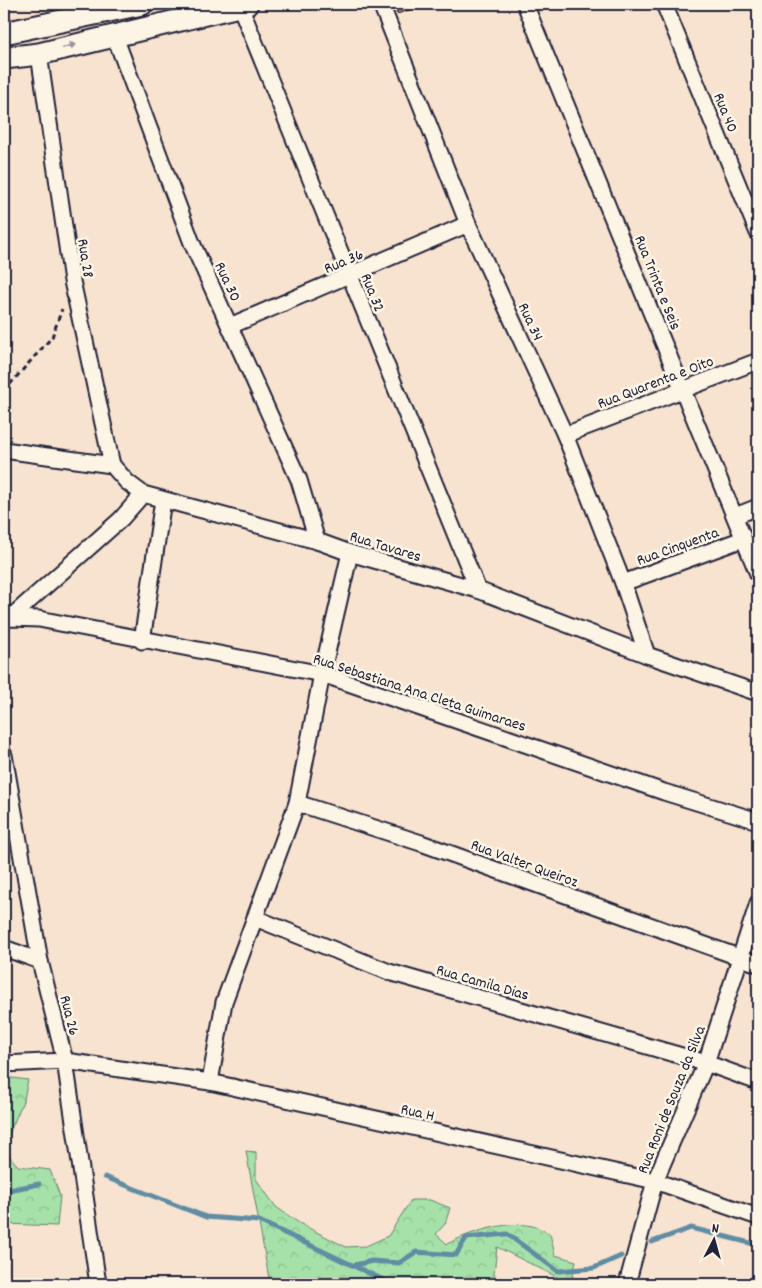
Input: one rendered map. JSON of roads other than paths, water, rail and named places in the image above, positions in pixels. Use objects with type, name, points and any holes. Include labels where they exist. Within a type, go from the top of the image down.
[{"type":"street","points":[[4,33],[141,4]]},
{"type":"street","name":"Rua 34","points":[[381,4],[468,224],[565,435],[623,583],[646,655]]},
{"type":"street","name":"Rua Trinta e Seis","points":[[526,4],[684,388],[758,574]]},
{"type":"street","name":"Rua 40","points":[[664,4],[758,233]]},
{"type":"street","points":[[4,58],[38,54],[114,34],[243,5]]},
{"type":"street","name":"Rua 32","points":[[243,5],[349,277],[478,590]]},
{"type":"street","name":"Rua 30","points":[[114,34],[192,243],[299,480],[316,541]]},
{"type":"street","name":"Rua 28","points":[[38,54],[72,281],[112,465]]},
{"type":"street","name":"Rua 36","points":[[230,326],[349,277],[468,224]]},
{"type":"street","name":"Rua Quarenta e Oito","points":[[565,435],[758,361]]},
{"type":"street","points":[[4,450],[112,465]]},
{"type":"street","name":"Rua Tavares","points":[[112,465],[127,482],[143,494],[316,541],[350,553],[478,590],[646,655],[758,693]]},
{"type":"street","points":[[7,619],[121,519],[143,494]]},
{"type":"street","points":[[142,641],[162,500]]},
{"type":"street","name":"Rua Cinquenta","points":[[735,516],[758,507]]},
{"type":"street","name":"Rua Cinquenta","points":[[623,583],[743,539]]},
{"type":"street","points":[[210,1082],[224,1002],[297,803],[322,674],[350,553]]},
{"type":"street","name":"Rua Sebastiana Ana Cleta Guimaraes","points":[[7,619],[39,619],[142,641],[322,674],[664,792],[758,821]]},
{"type":"street","name":"Rua 26","points":[[4,755],[5,770],[40,961],[65,1061],[98,1284]]},
{"type":"street","name":"Rua Valter Queiroz","points":[[297,803],[421,843],[758,964]]},
{"type":"street","name":"Rua Roni de Souza da Silva","points":[[628,1283],[655,1181],[706,1063],[758,903]]},
{"type":"street","name":"Rua Camila Dias","points":[[255,918],[389,972],[706,1063],[758,1082]]},
{"type":"street","points":[[4,948],[40,961]]},
{"type":"street","name":"Rua H","points":[[4,1064],[65,1061],[210,1082],[655,1181],[758,1217]]},
{"type":"waterway","points":[[105,1177],[206,1217],[259,1221],[392,1284]]},
{"type":"waterway","points":[[4,1191],[39,1184]]},
{"type":"waterway","points":[[652,1242],[691,1228],[758,1245]]},
{"type":"waterway","points":[[355,1265],[372,1261],[399,1263],[416,1252],[456,1255],[466,1238],[507,1234],[558,1271],[594,1268],[621,1256]]}]
